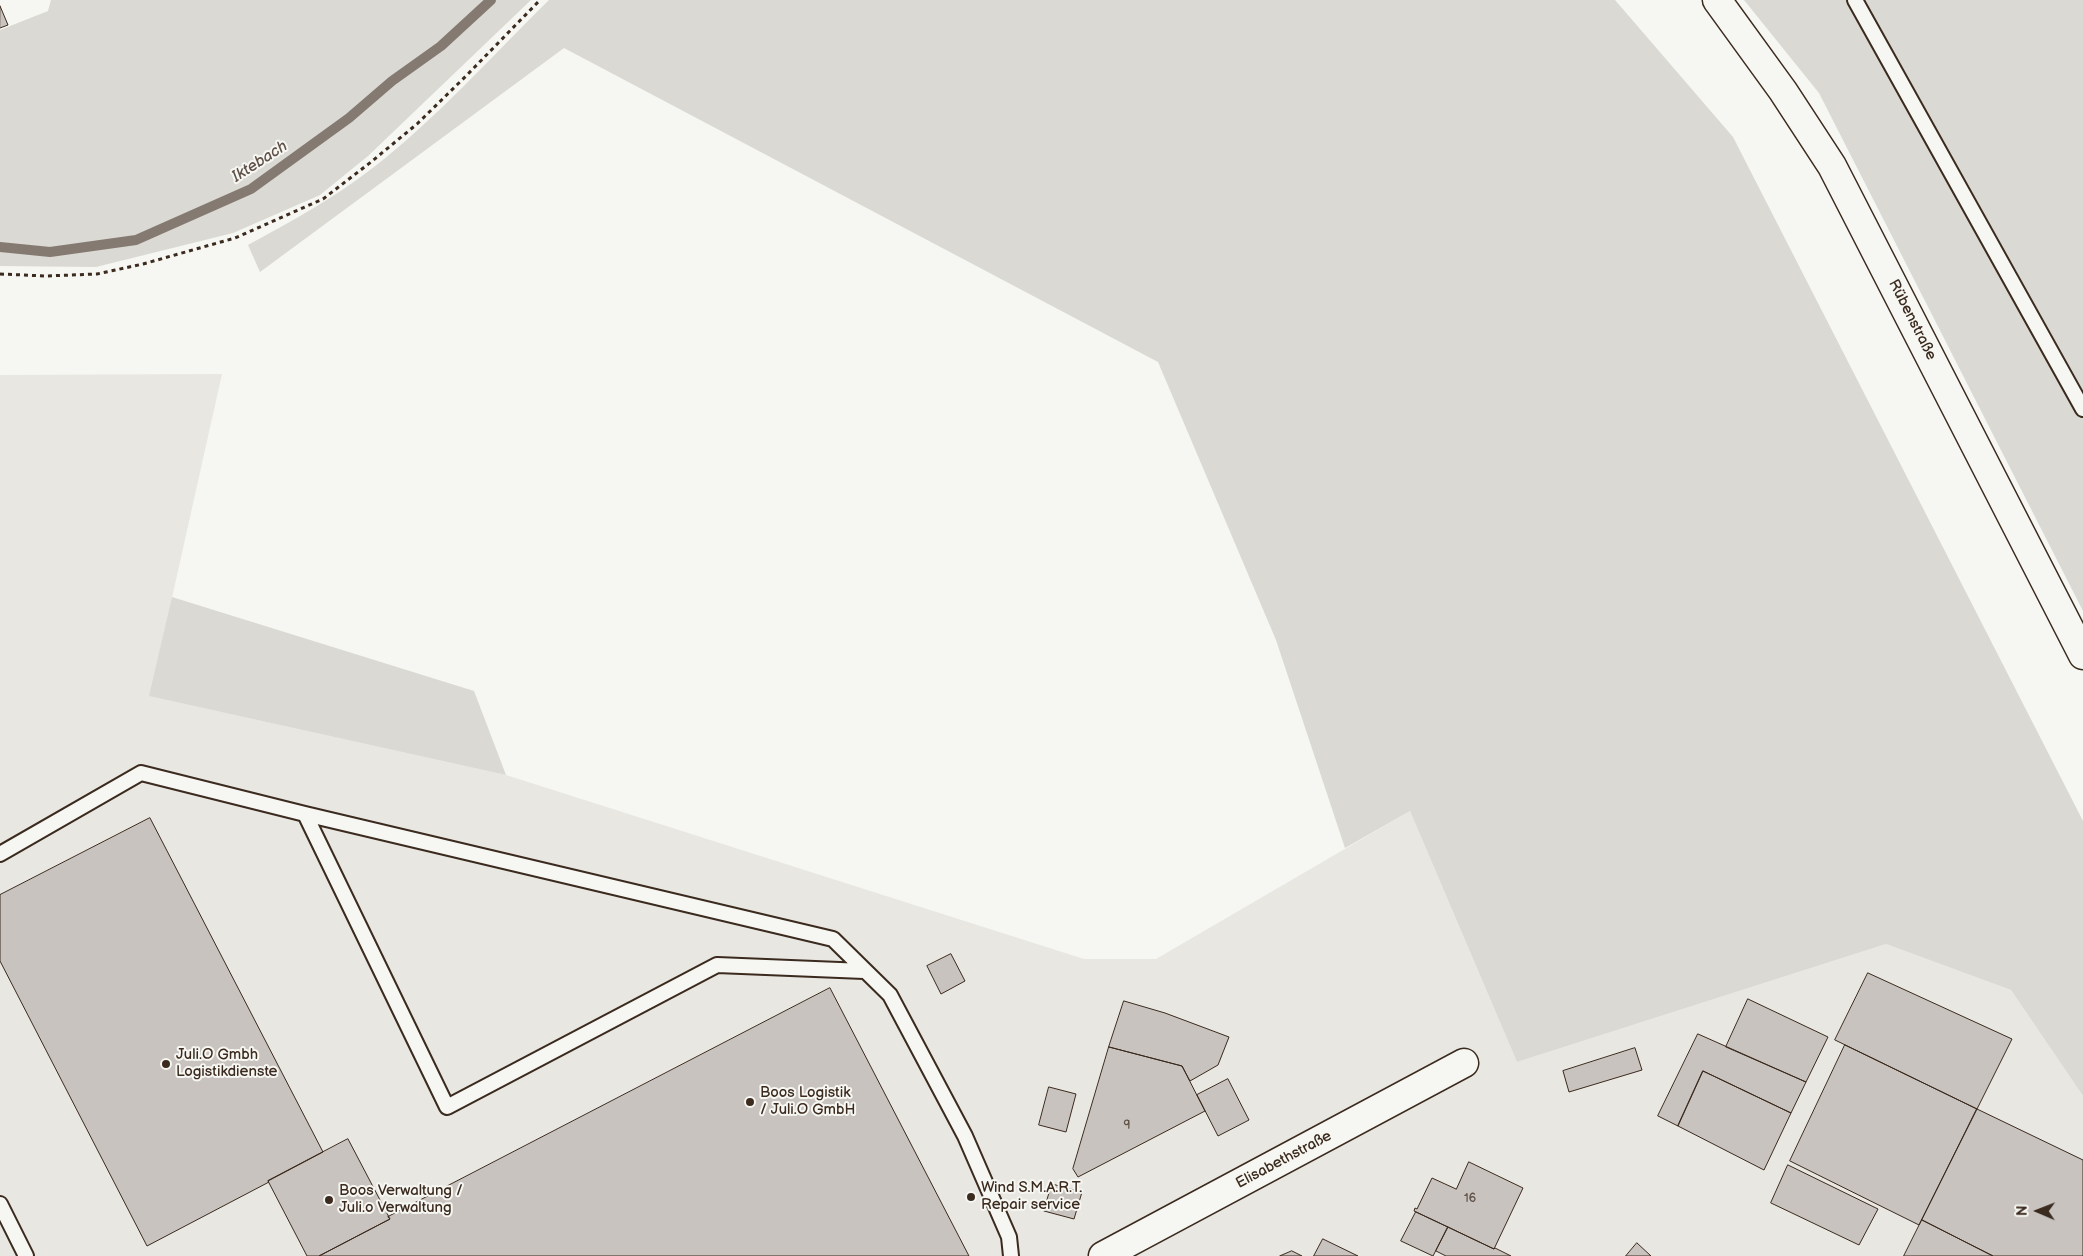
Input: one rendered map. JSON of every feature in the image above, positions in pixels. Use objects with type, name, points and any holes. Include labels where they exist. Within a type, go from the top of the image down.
[{"type":"street","name":"Rübenstraße","points":[[1717,0],[1783,91],[1832,166],[2083,655]]},
{"type":"street","name":"Elisabethstraße","points":[[1103,1256],[1464,1063]]},
{"type":"lane","points":[[1855,0],[2083,409]]},
{"type":"lane","points":[[2,850],[141,773],[305,814],[833,939],[890,995],[965,1136],[1009,1237],[1011,1256]]},
{"type":"lane","points":[[305,814],[447,1107],[717,965],[864,971]]},
{"type":"lane","points":[[0,1204],[26,1256]]},
{"type":"path","points":[[0,274],[46,276],[97,274],[143,264],[235,238],[323,199],[417,124],[540,0]]},
{"type":"shaded area","points":[[51,0],[531,0],[368,156],[320,195],[233,233],[96,267],[0,266],[0,30],[48,11]]},
{"type":"shaded area","points":[[549,0],[1615,0],[1733,137],[2083,821],[2083,1096],[2011,990],[1886,944],[1517,1062],[1410,811],[1345,848],[1276,640],[1158,362],[564,48],[260,272],[248,245],[328,199],[374,167],[420,128]]},
{"type":"shaded area","points":[[1744,0],[2083,0],[2083,611],[1819,93]]},
{"type":"shaded area","points":[[222,374],[150,696],[506,775],[1084,959],[1156,959],[1410,811],[1517,1062],[1886,944],[2011,990],[2083,1096],[2083,1256],[0,1256],[0,375]]},
{"type":"shaded area","points":[[172,597],[474,691],[506,775],[149,696]]},
{"type":"building","points":[[0,6],[8,25],[0,28]]},
{"type":"building","name":"Juli.O Gmbh Logistikdienste","points":[[150,818],[323,1152],[147,1246],[0,961],[0,895]]},
{"type":"building","points":[[951,954],[965,981],[941,994],[927,966]]},
{"type":"building","points":[[1868,973],[2012,1039],[1977,1109],[1835,1040]]},
{"type":"building","name":"Boos Logistik / Juli.O GmbH","points":[[830,988],[969,1256],[319,1256],[390,1219],[388,1217]]},
{"type":"building","points":[[1748,999],[1828,1037],[1806,1082],[1726,1047]]},
{"type":"building","points":[[1124,1001],[1165,1013],[1229,1037],[1218,1065],[1190,1081],[1182,1066],[1109,1047]]},
{"type":"building","points":[[1698,1034],[1806,1082],[1791,1113],[1703,1071],[1678,1126],[1658,1116]]},
{"type":"building","points":[[1845,1045],[1977,1109],[1919,1225],[1790,1161]]},
{"type":"building","points":[[1109,1047],[1182,1066],[1205,1111],[1078,1177],[1073,1169]]},
{"type":"building","points":[[1635,1048],[1642,1070],[1569,1092],[1563,1071]]},
{"type":"building","points":[[1703,1071],[1791,1113],[1764,1170],[1678,1126]]},
{"type":"building","points":[[1228,1079],[1249,1120],[1218,1136],[1197,1095]]},
{"type":"building","points":[[1049,1087],[1076,1094],[1066,1132],[1039,1125]]},
{"type":"building","points":[[1977,1109],[2083,1160],[2083,1256],[1993,1256],[1922,1220]]},
{"type":"building","name":"Boos Verwaltung / Juli.o Verwaltung","points":[[348,1139],[390,1219],[319,1256],[307,1256],[268,1181]]},
{"type":"building","points":[[1469,1162],[1523,1188],[1494,1249],[1414,1211],[1415,1208],[1417,1209],[1432,1178],[1456,1189]]},
{"type":"building","points":[[1788,1165],[1878,1209],[1859,1245],[1771,1203]]},
{"type":"building","points":[[1052,1184],[1082,1192],[1074,1219],[1044,1211]]},
{"type":"building","points":[[1416,1212],[1448,1227],[1433,1256],[1401,1241]]},
{"type":"building","points":[[1922,1220],[1993,1256],[1904,1256]]},
{"type":"building","points":[[1448,1227],[1511,1256],[1446,1256],[1436,1251]]},
{"type":"building","points":[[1323,1239],[1358,1256],[1314,1256]]},
{"type":"building","points":[[1637,1243],[1651,1256],[1626,1256]]},
{"type":"building","points":[[1292,1251],[1302,1256],[1280,1256]]},
{"type":"waterway","name":"Iktebach","points":[[0,247],[50,252],[136,240],[251,189],[349,118],[392,81],[441,46],[491,0]]},
{"type":"place","name":"Juli.O Gmbh Logistikdienste","points":[[166,1064]]},
{"type":"place","name":"Boos Logistik / Juli.O GmbH","points":[[750,1102]]},
{"type":"place","name":"Wind S.M.A.R.T. Repair service","points":[[971,1197]]},
{"type":"place","name":"Boos Verwaltung / Juli.o Verwaltung","points":[[329,1200]]}]
